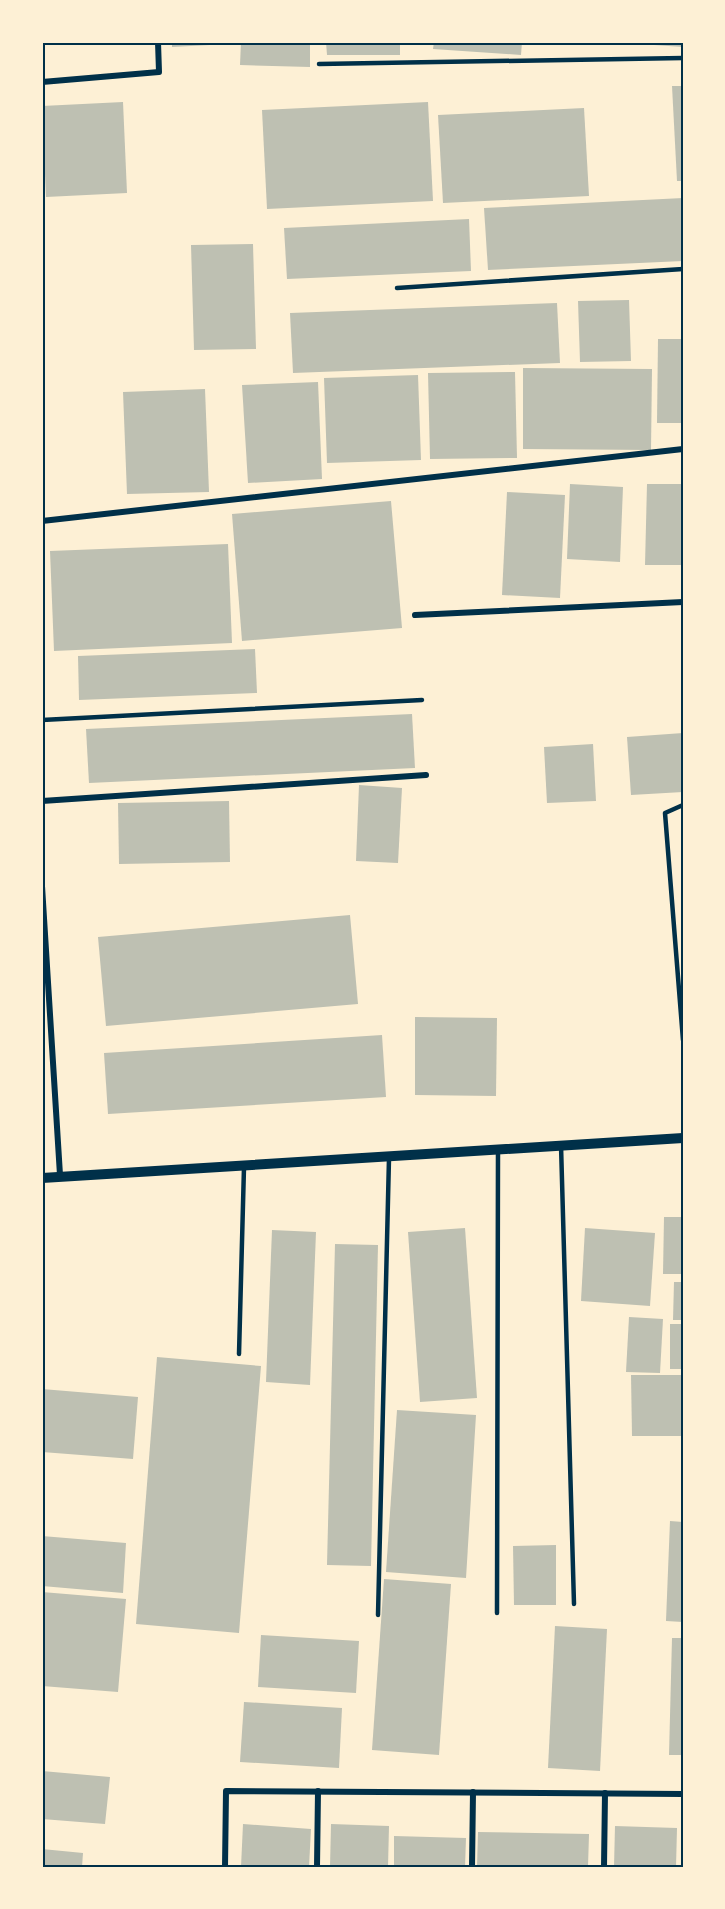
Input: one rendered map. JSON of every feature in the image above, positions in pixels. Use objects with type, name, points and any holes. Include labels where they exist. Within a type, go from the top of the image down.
[{"type":"street","points":[[42,82],[159,72],[158,42]]},
{"type":"street","points":[[42,521],[683,449]]},
{"type":"street","points":[[415,615],[683,602]]},
{"type":"street","points":[[42,801],[426,775]]},
{"type":"street","points":[[42,886],[60,1175]]},
{"type":"street","points":[[42,1178],[60,1175],[683,1138]]},
{"type":"street","points":[[225,1867],[226,1791],[683,1794]]},
{"type":"street","points":[[317,1867],[318,1791]]},
{"type":"street","points":[[472,1867],[473,1792]]},
{"type":"street","points":[[604,1793],[604,1867]]},
{"type":"lane","points":[[319,64],[683,58]]},
{"type":"lane","points":[[397,288],[683,269]]},
{"type":"lane","points":[[42,720],[422,700]]},
{"type":"lane","points":[[683,805],[665,813],[683,1040]]},
{"type":"lane","points":[[561,1145],[574,1605]]},
{"type":"lane","points":[[497,1612],[498,1149]]},
{"type":"lane","points":[[378,1615],[389,1155]]},
{"type":"lane","points":[[239,1354],[244,1164]]},
{"type":"building","points":[[172,42],[229,42],[229,44],[172,47]]},
{"type":"building","points":[[241,42],[310,42],[310,67],[240,65]]},
{"type":"building","points":[[326,42],[400,42],[400,55],[327,55]]},
{"type":"building","points":[[434,42],[522,42],[521,55],[433,49]]},
{"type":"building","points":[[654,42],[683,42],[683,47],[654,45]]},
{"type":"building","points":[[672,86],[683,86],[683,181],[677,181]]},
{"type":"building","points":[[123,102],[127,193],[46,197],[42,106]]},
{"type":"building","points":[[428,102],[433,201],[267,209],[262,110]]},
{"type":"building","points":[[584,108],[589,196],[443,203],[438,115]]},
{"type":"building","points":[[683,198],[683,261],[488,270],[484,208]]},
{"type":"building","points":[[469,219],[471,271],[287,279],[284,228]]},
{"type":"building","points":[[253,244],[256,349],[194,350],[191,245]]},
{"type":"building","points":[[629,300],[631,361],[580,362],[578,301]]},
{"type":"building","points":[[557,303],[560,363],[293,373],[290,313]]},
{"type":"building","points":[[658,339],[683,339],[683,423],[657,423]]},
{"type":"building","points":[[523,368],[652,369],[651,450],[523,449]]},
{"type":"building","points":[[515,372],[517,458],[430,459],[428,373]]},
{"type":"building","points":[[418,375],[421,460],[327,463],[324,378]]},
{"type":"building","points":[[318,382],[322,479],[248,483],[242,385]]},
{"type":"building","points":[[205,389],[209,492],[127,494],[123,392]]},
{"type":"building","points":[[570,484],[623,487],[620,562],[567,559]]},
{"type":"building","points":[[647,484],[683,484],[683,565],[645,565]]},
{"type":"building","points":[[507,492],[565,495],[560,598],[502,595]]},
{"type":"building","points":[[391,501],[402,628],[242,641],[232,514]]},
{"type":"building","points":[[228,544],[232,643],[54,651],[50,551]]},
{"type":"building","points":[[255,649],[257,693],[79,700],[78,656]]},
{"type":"building","points":[[412,714],[415,768],[89,783],[86,729]]},
{"type":"building","points":[[683,733],[683,792],[631,795],[627,737]]},
{"type":"building","points":[[593,744],[596,801],[547,803],[544,747]]},
{"type":"building","points":[[359,785],[402,788],[398,863],[356,861]]},
{"type":"building","points":[[229,801],[230,862],[119,864],[118,803]]},
{"type":"building","points":[[350,915],[358,1004],[106,1026],[98,937]]},
{"type":"building","points":[[415,1017],[497,1018],[496,1096],[415,1095]]},
{"type":"building","points":[[382,1035],[386,1097],[108,1114],[104,1053]]},
{"type":"building","points":[[664,1217],[683,1217],[683,1274],[663,1274]]},
{"type":"building","points":[[465,1228],[477,1398],[420,1402],[408,1232]]},
{"type":"building","points":[[585,1228],[655,1233],[650,1306],[581,1301]]},
{"type":"building","points":[[272,1230],[316,1232],[310,1385],[266,1382]]},
{"type":"building","points":[[335,1244],[378,1245],[371,1566],[327,1565]]},
{"type":"building","points":[[674,1282],[683,1282],[683,1320],[673,1320]]},
{"type":"building","points":[[629,1317],[663,1319],[660,1373],[626,1372]]},
{"type":"building","points":[[670,1324],[683,1324],[683,1369],[670,1369]]},
{"type":"building","points":[[157,1357],[261,1366],[239,1633],[136,1624]]},
{"type":"building","points":[[631,1375],[683,1375],[683,1436],[632,1436]]},
{"type":"building","points":[[42,1389],[138,1397],[133,1459],[42,1452]]},
{"type":"building","points":[[397,1410],[476,1415],[466,1578],[386,1572]]},
{"type":"building","points":[[670,1521],[683,1522],[683,1622],[666,1621]]},
{"type":"building","points":[[42,1536],[126,1543],[123,1593],[42,1586]]},
{"type":"building","points":[[556,1545],[556,1605],[514,1605],[513,1546]]},
{"type":"building","points":[[384,1579],[451,1584],[439,1755],[372,1750]]},
{"type":"building","points":[[42,1592],[126,1599],[118,1692],[42,1686]]},
{"type":"building","points":[[555,1626],[607,1629],[600,1771],[548,1768]]},
{"type":"building","points":[[261,1635],[359,1641],[356,1693],[258,1687]]},
{"type":"building","points":[[672,1638],[683,1638],[683,1755],[669,1755]]},
{"type":"building","points":[[244,1702],[342,1708],[339,1768],[240,1762]]},
{"type":"building","points":[[42,1771],[110,1777],[105,1824],[42,1819]]},
{"type":"building","points":[[243,1824],[311,1829],[309,1867],[241,1867]]},
{"type":"building","points":[[331,1824],[389,1826],[388,1867],[330,1867]]},
{"type":"building","points":[[615,1826],[677,1828],[676,1867],[614,1867]]},
{"type":"building","points":[[478,1832],[589,1834],[588,1867],[477,1867]]},
{"type":"building","points":[[394,1836],[466,1838],[465,1867],[394,1867]]},
{"type":"building","points":[[42,1849],[83,1853],[82,1867],[42,1867]]}]
